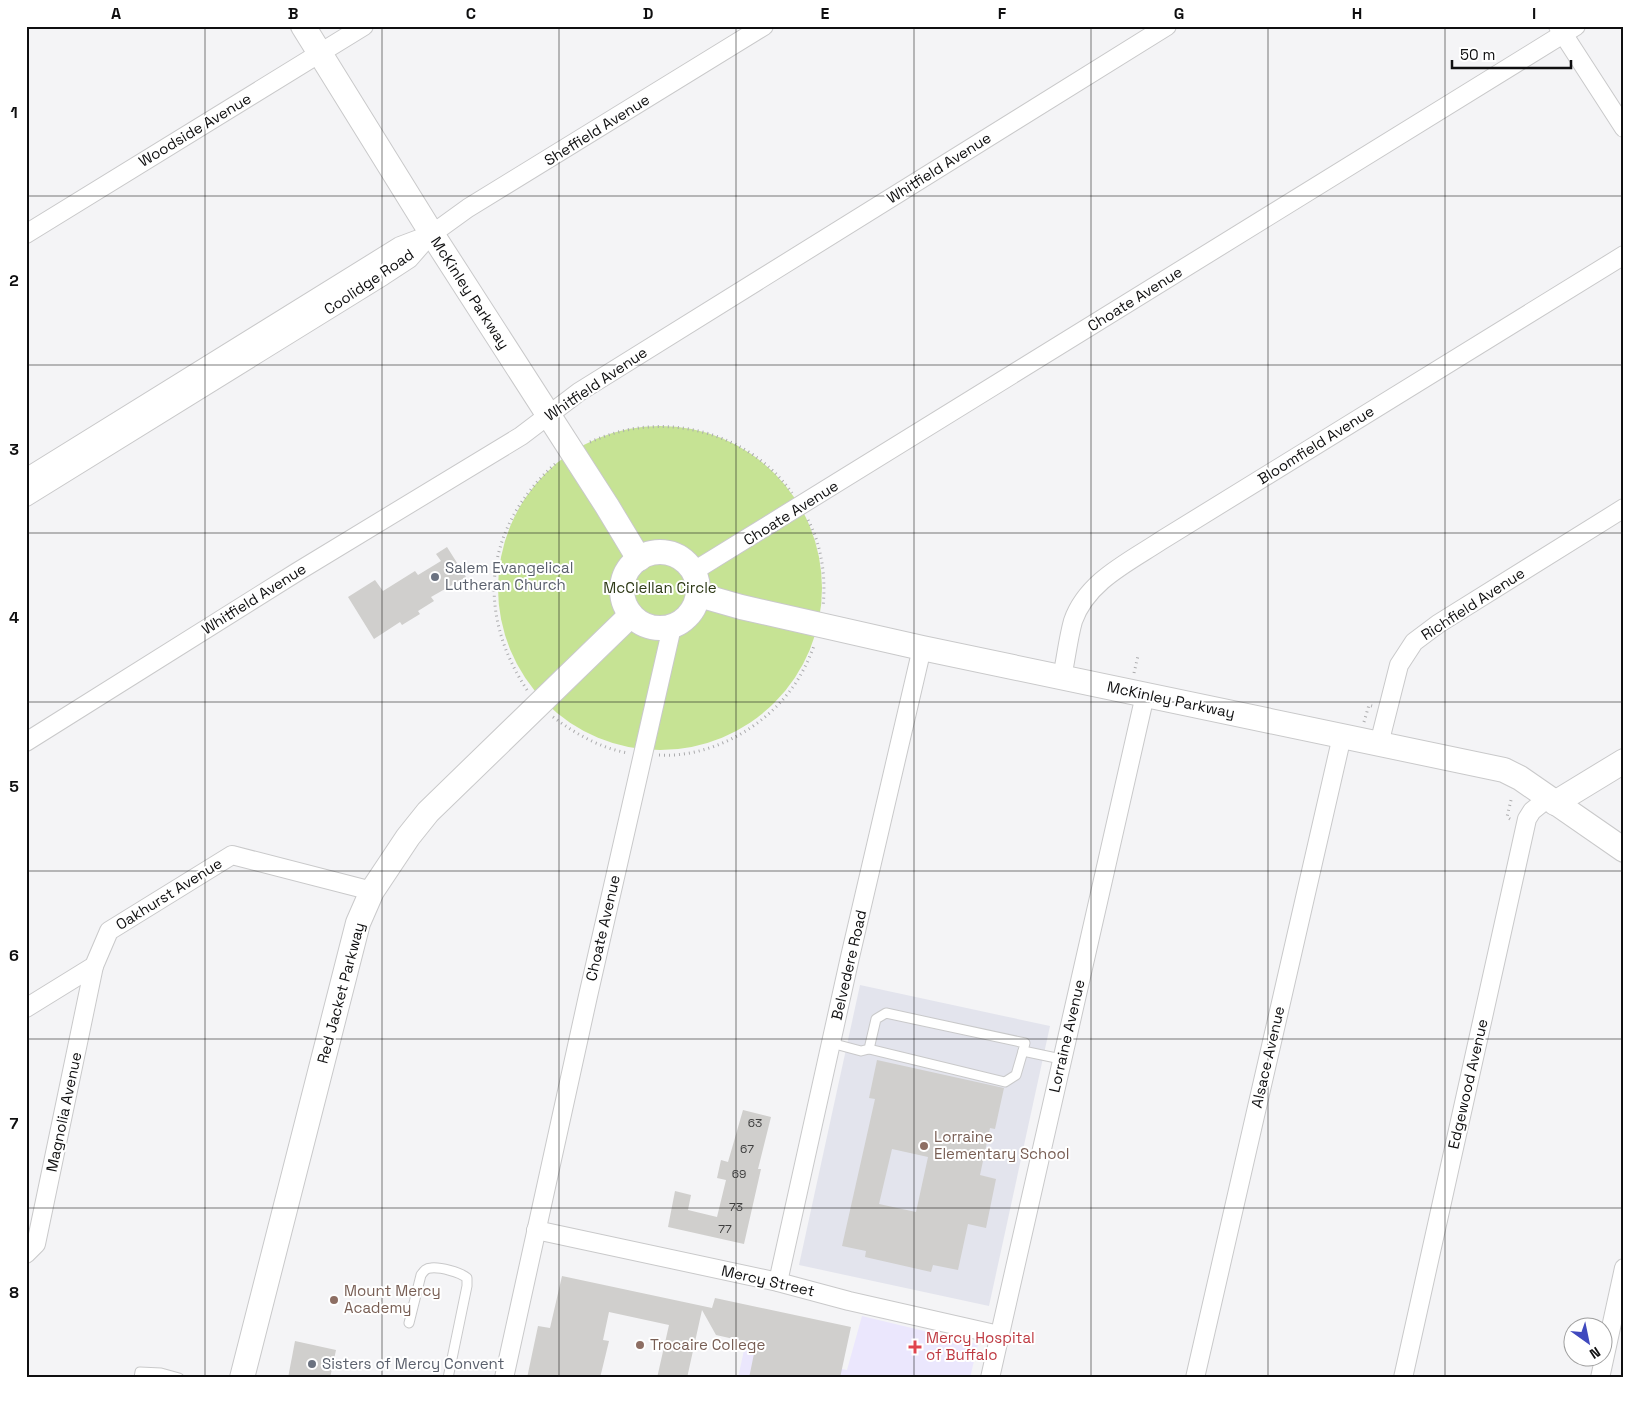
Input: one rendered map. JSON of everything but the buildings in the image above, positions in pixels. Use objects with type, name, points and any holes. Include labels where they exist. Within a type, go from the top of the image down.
[{"type":"street","name":"McKinley Parkway","points":[[303,26],[432,234],[639,559]]},
{"type":"street","name":"Woodside Avenue","points":[[26,234],[364,26]]},
{"type":"street","name":"Sheffield Avenue","points":[[432,234],[468,208],[764,26]]},
{"type":"street","name":"Whitfield Avenue","points":[[26,742],[297,572],[521,436],[579,392],[1167,26]]},
{"type":"street","points":[[1566,29],[1624,128]]},
{"type":"street","name":"Choate Avenue","points":[[694,571],[1566,29]]},
{"type":"street","name":"Coolidge Road","points":[[26,478],[409,259],[432,234]]},
{"type":"street","name":"Bloomfield Avenue","points":[[1062,677],[1074,621],[1084,600],[1104,578],[1162,540],[1624,255]]},
{"type":"street","name":"Coolidge Road","points":[[26,497],[198,381]]},
{"type":"street","name":"Richfield Avenue","points":[[1379,744],[1399,665],[1414,642],[1438,624],[1624,508]]},
{"type":"street","points":[[651,553],[669,553],[685,561],[694,571],[698,583],[698,595],[695,607],[688,617],[672,627],[662,629],[638,622],[631,615],[623,600],[622,587],[629,568],[639,559],[651,553]]},
{"type":"street","name":"McKinley Parkway","points":[[698,595],[741,607],[922,648],[1504,770],[1520,778],[1624,850]]},
{"type":"street","name":"Red Jacket Parkway","points":[[242,1378],[358,923],[372,891],[408,837],[428,812],[631,615]]},
{"type":"street","name":"Choate Avenue","points":[[504,1378],[672,627]]},
{"type":"street","name":"Belvedere Road","points":[[778,1282],[922,648]]},
{"type":"street","name":"Lorraine Avenue","points":[[990,1378],[1145,695]]},
{"type":"street","name":"Alsace Avenue","points":[[1195,1378],[1342,736]]},
{"type":"street","points":[[1552,800],[1624,760]]},
{"type":"street","name":"Edgewood Avenue","points":[[1403,1378],[1528,819],[1532,811],[1552,800]]},
{"type":"street","name":"Oakhurst Avenue","points":[[94,966],[109,931],[232,855],[372,891]]},
{"type":"street","points":[[26,1008],[94,966]]},
{"type":"street","name":"Magnolia Avenue","points":[[26,1254],[36,1244],[94,966]]},
{"type":"street","name":"Mercy Street","points":[[536,1230],[778,1282],[849,1301],[999,1336]]},
{"type":"street","points":[[1600,1378],[1624,1268]]},
{"type":"lane","points":[[831,1043],[861,1051],[869,1049],[1005,1082],[1016,1075],[1025,1043],[886,1013],[876,1019],[869,1049]]},
{"type":"lane","points":[[1023,1051],[1062,1059]]},
{"type":"lane","points":[[409,1323],[421,1275],[424,1270],[430,1268],[461,1273],[466,1278],[468,1286],[448,1378]]},
{"type":"lane","points":[[140,1375],[161,1373],[179,1378]]},
{"type":"path","points":[[590,442],[608,434],[648,427],[688,429],[708,434],[727,440],[761,461],[794,496]]},
{"type":"path","points":[[528,692],[514,670],[499,632],[494,597],[496,570],[506,530],[515,511],[540,478],[555,464]]},
{"type":"path","points":[[808,520],[822,564],[824,584],[823,610]]},
{"type":"path","points":[[656,755],[686,754],[728,741],[747,730],[765,717],[794,685],[806,666],[814,646]]},
{"type":"path","points":[[1133,674],[1138,656]]},
{"type":"path","points":[[1364,722],[1369,705]]},
{"type":"path","points":[[553,717],[586,739],[631,753]]},
{"type":"path","points":[[1507,816],[1511,800]]},
{"type":"shaded area","name":"Lorraine Elementary School","points":[[860,985],[1050,1026],[989,1306],[799,1265]]},
{"type":"shaded area","name":"Mercy Hospital of Buffalo","points":[[862,1316],[978,1344],[970,1378],[738,1378],[744,1350],[847,1370]]},
{"type":"green space","name":"McClellan Circle","points":[[644,426],[676,426],[707,433],[737,445],[763,462],[786,485],[803,511],[810,526],[819,556],[822,588],[819,620],[810,650],[803,665],[786,691],[763,714],[737,731],[707,743],[676,750],[644,750],[613,743],[583,731],[557,714],[534,691],[517,665],[505,635],[498,604],[498,572],[505,541],[517,511],[534,485],[557,462],[583,445],[613,433]]},
{"type":"place","name":"Salem Evangelical Lutheran Church","points":[[435,577]]},
{"type":"place","name":"Lorraine Elementary School","points":[[924,1146]]},
{"type":"place","name":"Mount Mercy Academy","points":[[334,1300]]},
{"type":"place","name":"Trocaire College","points":[[640,1345]]},
{"type":"place","name":"Mercy Hospital of Buffalo","points":[[915,1347]]},
{"type":"place","name":"Sisters of Mercy Convent","points":[[312,1364]]}]
